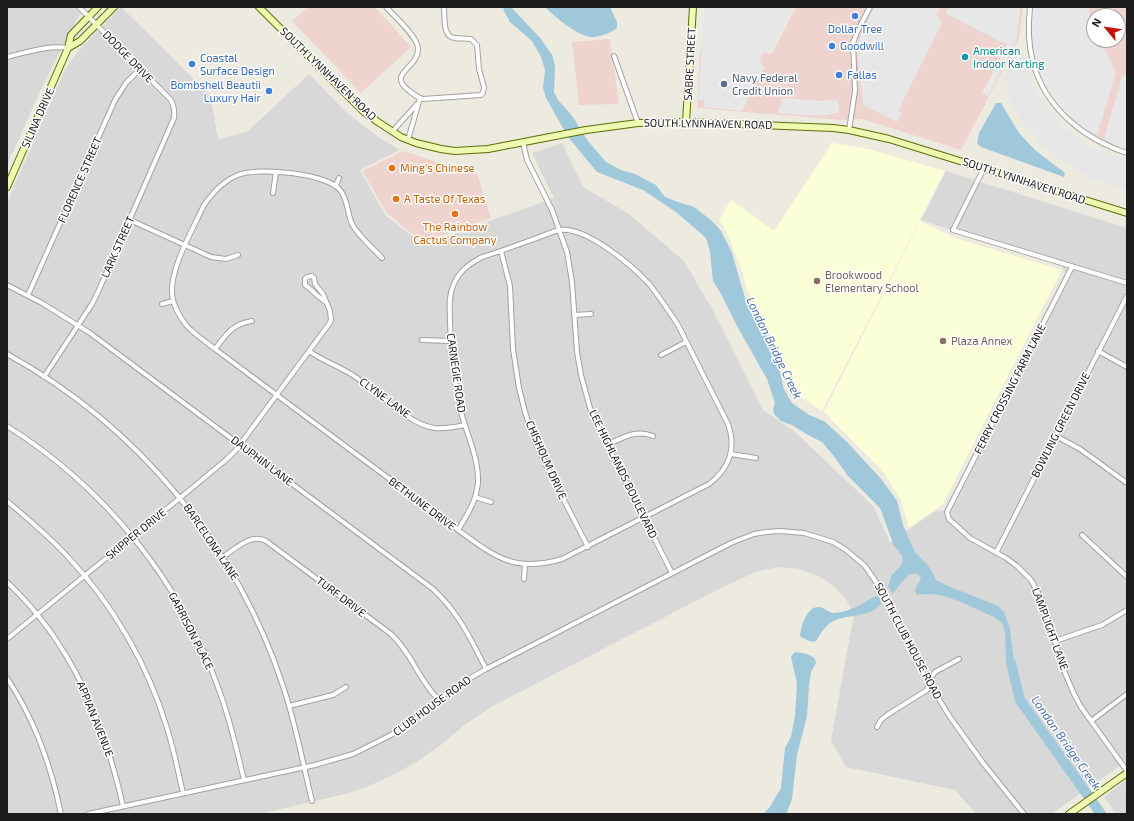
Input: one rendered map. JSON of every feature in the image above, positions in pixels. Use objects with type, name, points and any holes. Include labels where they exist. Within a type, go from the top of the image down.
[{"type":"street","name":"DODGE DRIVE","points":[[79,7],[171,100],[175,109]]},
{"type":"street","name":"SILINA DRIVE","points":[[7,187],[68,48],[71,35],[98,7]]},
{"type":"street","points":[[7,57],[45,49],[68,48],[80,41],[114,7]]},
{"type":"street","name":"SOUTH LYNNHAVEN ROAD","points":[[259,7],[364,112],[392,132],[408,140],[430,147],[455,151],[488,149],[586,130],[638,123],[686,122],[833,128],[890,139],[1127,213]]},
{"type":"street","points":[[386,7],[417,43],[418,48],[416,58],[402,73],[401,80],[403,86],[420,100]]},
{"type":"street","points":[[392,132],[420,100],[478,95],[483,93],[484,90],[479,69],[477,45],[471,40],[456,39],[449,36],[445,30],[444,7]]},
{"type":"street","name":"SABRE STREET","points":[[686,122],[693,7]]},
{"type":"street","points":[[849,130],[855,91],[853,43],[870,7]]},
{"type":"street","points":[[1030,7],[1028,35],[1033,64],[1051,100],[1080,130],[1100,142],[1127,152]]},
{"type":"street","points":[[614,56],[638,123]]},
{"type":"street","name":"FLORENCE STREET","points":[[28,295],[115,100],[126,83],[140,69]]},
{"type":"street","points":[[408,140],[420,100]]},
{"type":"street","name":"LARK STREET","points":[[44,377],[98,292],[174,118],[175,109]]},
{"type":"street","name":"LEE HIGHLANDS BOULEVARD","points":[[523,142],[529,164],[546,196],[561,230],[570,268],[577,352],[581,375],[590,408],[607,445],[672,573]]},
{"type":"street","points":[[984,168],[953,230],[1127,283]]},
{"type":"street","name":"BETHUNE DRIVE","points":[[336,185],[315,177],[276,172],[253,172],[240,174],[223,184],[204,205],[186,245],[174,277],[172,286],[173,301],[186,324],[192,331],[276,395],[498,558],[525,564],[553,562],[571,556],[709,484],[721,474],[726,467],[731,454],[732,440],[728,424],[686,342],[665,305],[649,284],[622,260],[598,243],[575,232],[561,230]]},
{"type":"street","points":[[274,193],[276,172]]},
{"type":"street","points":[[339,178],[336,185],[344,195],[352,224],[382,258]]},
{"type":"street","points":[[130,220],[211,257],[226,259],[238,255]]},
{"type":"street","name":"CARNEGIE ROAD","points":[[458,530],[469,512],[475,497],[478,483],[476,464],[456,389],[451,341],[450,302],[452,290],[456,279],[472,262],[561,230]]},
{"type":"street","name":"CHISHOLM DRIVE","points":[[500,251],[510,286],[513,350],[519,388],[525,412],[536,444],[588,547]]},
{"type":"street","name":"FERRY CROSSING FARM LANE","points":[[947,512],[1072,266]]},
{"type":"street","points":[[306,276],[312,276],[314,278],[315,284],[323,294],[326,302],[319,298],[311,288],[305,285],[304,279],[306,276]]},
{"type":"street","name":"DAUPHIN LANE","points":[[7,285],[28,295],[78,325],[152,378],[437,593],[461,621],[486,669]]},
{"type":"street","name":"BOWLING GREEN DRIVE","points":[[996,553],[1127,296]]},
{"type":"street","points":[[162,304],[173,301]]},
{"type":"street","name":"SKIPPER DRIVE","points":[[7,639],[227,459],[240,445],[329,324],[331,320],[330,311],[326,302]]},
{"type":"street","points":[[574,315],[591,314]]},
{"type":"street","points":[[215,349],[231,329],[243,322],[252,321]]},
{"type":"street","points":[[422,340],[451,341]]},
{"type":"street","points":[[661,355],[686,342]]},
{"type":"street","name":"CLYNE LANE","points":[[309,352],[357,378],[418,423],[442,429],[465,426]]},
{"type":"street","points":[[1098,352],[1127,366]]},
{"type":"street","name":"BARCELONA LANE","points":[[7,354],[79,401],[116,430],[145,459],[191,511],[223,557],[249,603],[274,662],[289,706],[312,801]]},
{"type":"street","name":"GARRISON PLACE","points":[[7,426],[45,453],[83,484],[132,537],[175,596],[201,646],[219,690],[230,724],[244,780]]},
{"type":"street","points":[[607,445],[632,434],[644,433],[653,436]]},
{"type":"street","points":[[1056,436],[1080,449],[1127,483]]},
{"type":"street","points":[[731,454],[756,458]]},
{"type":"street","points":[[475,497],[491,502]]},
{"type":"street","points":[[7,501],[50,539],[84,576],[121,627],[147,676],[167,728],[183,793]]},
{"type":"street","name":"LAMPLIGHT LANE","points":[[947,512],[949,519],[960,530],[980,545],[1017,566],[1031,580],[1041,598],[1071,688],[1091,721],[1127,772]]},
{"type":"street","name":"SOUTH CLUB HOUSE ROAD","points":[[709,554],[745,537],[766,532],[780,531],[804,533],[833,542],[846,550],[865,566],[875,579],[930,684],[959,731],[1024,814]]},
{"type":"street","points":[[1082,535],[1127,577]]},
{"type":"street","name":"TURF DRIVE","points":[[223,557],[250,540],[259,538],[266,541],[391,634],[406,650],[422,679],[438,700]]},
{"type":"street","name":"CLUB HOUSE ROAD","points":[[88,814],[304,767],[340,758],[368,748],[405,726],[462,682],[709,554]]},
{"type":"street","points":[[524,579],[525,564]]},
{"type":"street","name":"APPIAN AVENUE","points":[[7,582],[36,614],[70,662],[92,704],[109,751],[123,806]]},
{"type":"street","points":[[1055,641],[1102,625],[1127,610]]},
{"type":"street","points":[[877,727],[887,715],[924,693],[927,690],[930,684],[930,679],[935,672],[959,659]]},
{"type":"street","points":[[7,678],[25,708],[43,746],[56,789],[61,814]]},
{"type":"street","points":[[289,706],[333,695],[346,687]]},
{"type":"street","points":[[1091,721],[1127,694]]},
{"type":"street","points":[[1069,814],[1127,772]]},
{"type":"shaded area","points":[[7,7],[88,7],[78,17],[39,93],[7,166]]},
{"type":"shaded area","points":[[121,7],[210,95],[218,139],[247,132],[309,74],[344,110],[378,137],[400,150],[360,170],[385,215],[423,245],[554,198],[532,153],[562,143],[583,187],[629,214],[684,261],[712,309],[763,410],[794,431],[873,506],[890,542],[934,512],[944,510],[1065,273],[1062,266],[921,220],[946,171],[1127,228],[1127,761],[1051,814],[976,814],[955,790],[846,767],[831,740],[854,614],[847,601],[835,587],[819,576],[798,569],[779,567],[758,571],[717,590],[493,706],[463,726],[441,745],[418,761],[369,786],[345,794],[260,814],[7,814],[7,202],[65,70],[79,50]]},
{"type":"shaded area","points":[[308,7],[375,7],[411,47],[361,93],[292,21]]},
{"type":"shaded area","points":[[704,7],[793,7],[770,51],[762,54],[760,60],[761,65],[765,67],[742,111],[704,107],[704,101],[698,100]]},
{"type":"shaded area","points":[[796,7],[1023,7],[1019,39],[961,150],[862,119],[841,120],[697,108],[700,50],[772,54]]},
{"type":"shaded area","points":[[874,7],[940,7],[936,15],[942,23],[898,111],[902,114],[897,122],[863,105],[857,48],[861,34]]},
{"type":"shaded area","points":[[949,7],[1021,7],[1016,42],[988,96],[982,93],[1007,45],[945,13]]},
{"type":"shaded area","points":[[1033,7],[1089,7],[1086,8],[1086,48],[1104,48],[1116,73],[1097,135],[1081,126],[1070,116],[1053,95],[1036,58],[1032,43]]},
{"type":"shaded area","points":[[1034,7],[1127,7],[1127,148],[1110,143],[1090,132],[1068,113],[1050,90],[1035,53]]},
{"type":"shaded area","points":[[610,39],[619,104],[579,105],[572,42]]},
{"type":"shaded area","points":[[1018,50],[1023,53],[1037,91],[1048,108],[1064,127],[1096,149],[1127,160],[1127,191],[1087,176],[1063,161],[1041,144],[1019,118],[1004,85],[1007,82],[1002,80]]},
{"type":"shaded area","points":[[1127,73],[1127,148],[1115,145],[1104,138],[1122,77]]},
{"type":"shaded area","points":[[782,98],[822,101],[838,99],[839,113],[818,116],[778,113]]},
{"type":"shaded area","name":"Brookwood Elementary School","points":[[832,143],[869,149],[945,171],[822,411],[801,397],[789,385],[769,329],[746,288],[743,274],[726,231],[719,220],[731,200],[774,231]]},
{"type":"shaded area","points":[[403,151],[460,170],[477,174],[491,218],[422,242],[387,213],[362,171]]},
{"type":"shaded area","name":"Plaza Annex","points":[[920,221],[955,238],[1062,270],[943,504],[909,528],[901,500],[882,470],[824,412]]},
{"type":"shaded area","points":[[1127,780],[1127,814],[1116,814],[1104,797]]},
{"type":"water","points":[[503,7],[511,7],[541,39],[552,55],[555,66],[554,92],[558,100],[573,117],[588,141],[606,162],[621,170],[635,174],[656,185],[665,197],[694,207],[712,221],[721,231],[732,253],[745,298],[757,322],[769,339],[779,368],[784,389],[792,403],[809,415],[824,421],[847,442],[882,480],[897,501],[903,525],[915,552],[930,568],[936,580],[998,606],[1004,612],[1010,629],[1015,673],[1014,677],[1007,666],[1004,629],[1002,623],[996,618],[966,604],[946,597],[927,594],[917,595],[915,590],[921,578],[917,573],[908,575],[892,594],[888,586],[892,575],[901,565],[903,560],[902,555],[894,546],[880,508],[848,476],[822,442],[792,425],[781,421],[774,414],[773,409],[775,403],[767,379],[713,281],[710,252],[706,238],[676,212],[643,190],[597,172],[568,137],[546,98],[543,88],[545,70],[541,57],[532,41],[510,22]]},
{"type":"water","points":[[546,7],[610,7],[617,22],[617,28],[600,36],[590,37],[578,33],[567,26]]},
{"type":"water","points":[[996,103],[1001,103],[1019,133],[1035,150],[1065,173],[1064,177],[981,147],[977,143],[979,133]]},
{"type":"water","points":[[878,596],[882,602],[878,607],[872,611],[836,620],[830,623],[822,631],[816,641],[810,641],[800,636],[805,617],[811,610],[819,607],[829,612],[842,612]]},
{"type":"water","points":[[796,652],[811,656],[815,659],[816,663],[811,672],[807,716],[797,755],[792,799],[786,814],[763,814],[770,807],[781,788],[785,748],[791,737],[795,716],[797,683],[791,657]]},
{"type":"waterway","name":"London Bridge Creek","points":[[1011,663],[1020,700],[1101,814]]},
{"type":"place","name":"Dollar Tree","points":[[855,16]]},
{"type":"place","name":"Goodwill","points":[[832,46]]},
{"type":"place","name":"American Indoor Karting","points":[[965,57]]},
{"type":"place","name":"Coastal Surface Design","points":[[192,64]]},
{"type":"place","name":"Fallas","points":[[839,75]]},
{"type":"place","name":"Navy Federal Credit Union","points":[[724,84]]},
{"type":"place","name":"Bombshell Beautii Luxury Hair","points":[[269,91]]},
{"type":"place","name":"Ming's Chinese","points":[[392,168]]},
{"type":"place","name":"A Taste Of Texas","points":[[396,199]]},
{"type":"place","name":"The Rainbow Cactus Company","points":[[455,214]]},
{"type":"place","name":"Brookwood Elementary School","points":[[817,281]]},
{"type":"place","name":"Plaza Annex","points":[[943,341]]}]
